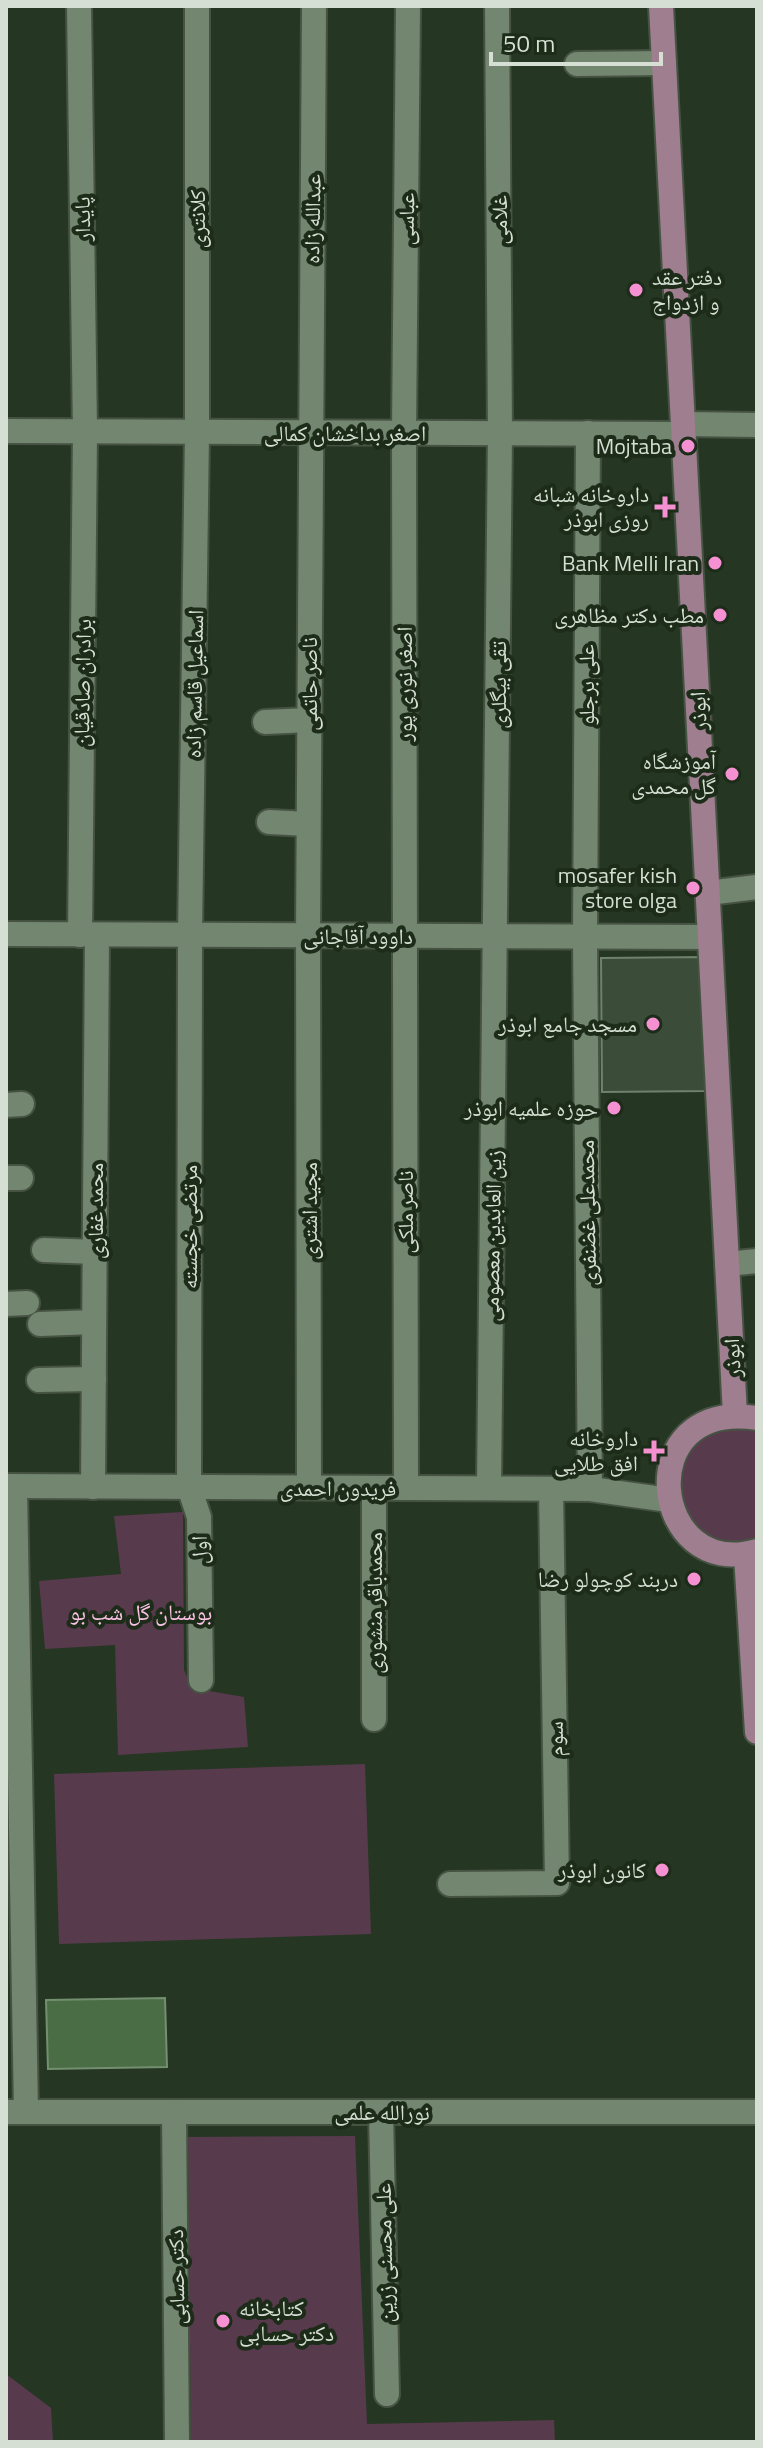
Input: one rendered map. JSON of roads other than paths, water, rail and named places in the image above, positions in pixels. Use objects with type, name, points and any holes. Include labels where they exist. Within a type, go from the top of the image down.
[{"type":"main road","name":"ابوذر","points":[[661,6],[727,1264],[746,1417]]},
{"type":"main road","points":[[746,1417],[715,1419],[697,1428],[682,1442],[670,1470],[669,1500],[676,1519],[689,1536],[705,1548],[725,1554],[751,1553],[757,1732]]},
{"type":"street","name":"پایدار","points":[[79,6],[85,432]]},
{"type":"street","name":"کلانتری","points":[[197,6],[197,432]]},
{"type":"street","name":"عبدالله زاده","points":[[310,432],[314,6]]},
{"type":"street","name":"عباسی","points":[[404,433],[408,6]]},
{"type":"street","name":"غلامی","points":[[497,6],[500,433]]},
{"type":"street","points":[[577,64],[664,63]]},
{"type":"street","name":"اصغر بداخشان کمالی","points":[[6,431],[588,433],[757,425]]},
{"type":"street","name":"برادران صادقیان","points":[[85,432],[88,935]]},
{"type":"street","name":"اسماعیل قاسم زاده","points":[[190,935],[197,432]]},
{"type":"street","name":"ناصر حاتمی","points":[[308,935],[310,432]]},
{"type":"street","name":"اصغر نوری پور","points":[[404,433],[404,936]]},
{"type":"street","name":"تقی بیگلری","points":[[496,936],[500,433]]},
{"type":"street","name":"علی برجلو","points":[[585,937],[588,433]]},
{"type":"street","points":[[265,722],[309,720]]},
{"type":"street","points":[[269,822],[308,824]]},
{"type":"street","points":[[708,893],[757,887]]},
{"type":"street","name":"داوود آقاجانی","points":[[6,934],[710,937]]},
{"type":"street","name":"محمد غفاری","points":[[88,935],[95,1252],[93,1487]]},
{"type":"street","name":"مرتضی خجسته","points":[[190,935],[189,1487],[199,1517]]},
{"type":"street","name":"مجید اشتری","points":[[308,935],[309,1487]]},
{"type":"street","name":"ناصر ملکی","points":[[404,936],[406,1488]]},
{"type":"street","name":"زین العابدین معصومی","points":[[489,1488],[496,936]]},
{"type":"street","name":"محمدعلی غضنفری","points":[[585,937],[590,1489]]},
{"type":"street","points":[[44,1250],[95,1252]]},
{"type":"street","points":[[727,1264],[757,1261]]},
{"type":"street","points":[[40,1324],[94,1322]]},
{"type":"street","points":[[39,1380],[94,1379]]},
{"type":"street","points":[[10,1486],[16,2112]]},
{"type":"street","name":"فریدون احمدی","points":[[10,1486],[590,1489],[669,1500]]},
{"type":"street","name":"محمدباقر منشوری","points":[[374,1488],[374,1719]]},
{"type":"street","name":"سوم","points":[[450,1884],[557,1883],[551,1489]]},
{"type":"street","name":"اول","points":[[199,1517],[201,1680]]},
{"type":"street","name":"نورالله علمی","points":[[16,2112],[757,2112]]},
{"type":"street","name":"دکتر حسابی","points":[[174,2112],[177,2442]]},
{"type":"street","name":"علی محسنی زرین","points":[[381,2112],[387,2394]]},
{"type":"place","name":"دفتر عقد و ازدواج","points":[[636,290]]},
{"type":"place","name":"Mojtaba","points":[[688,446]]},
{"type":"place","name":"داروخانه شبانه روزی ابوذر","points":[[665,507]]},
{"type":"place","name":"Bank Melli Iran","points":[[715,563]]},
{"type":"place","name":"مطب دکتر مظاهری","points":[[720,615]]},
{"type":"place","name":"آموزشگاه گل محمدی","points":[[732,774]]},
{"type":"place","name":"mosafer kish store olga","points":[[693,888]]},
{"type":"place","name":"مسجد جامع ابوذر","points":[[653,1024]]},
{"type":"place","name":"حوزه علمیه ابوذر","points":[[614,1108]]},
{"type":"place","name":"داروخانه افق طلایی","points":[[654,1451]]},
{"type":"place","name":"دربند کوچولو رضا","points":[[694,1579]]},
{"type":"place","name":"کانون ابوذر","points":[[662,1870]]},
{"type":"place","name":"کتابخانه دکتر حسابی","points":[[223,2321]]},
{"type":"park label","name":"بوستان گل شب بو","points":[[141,1612]]}]
